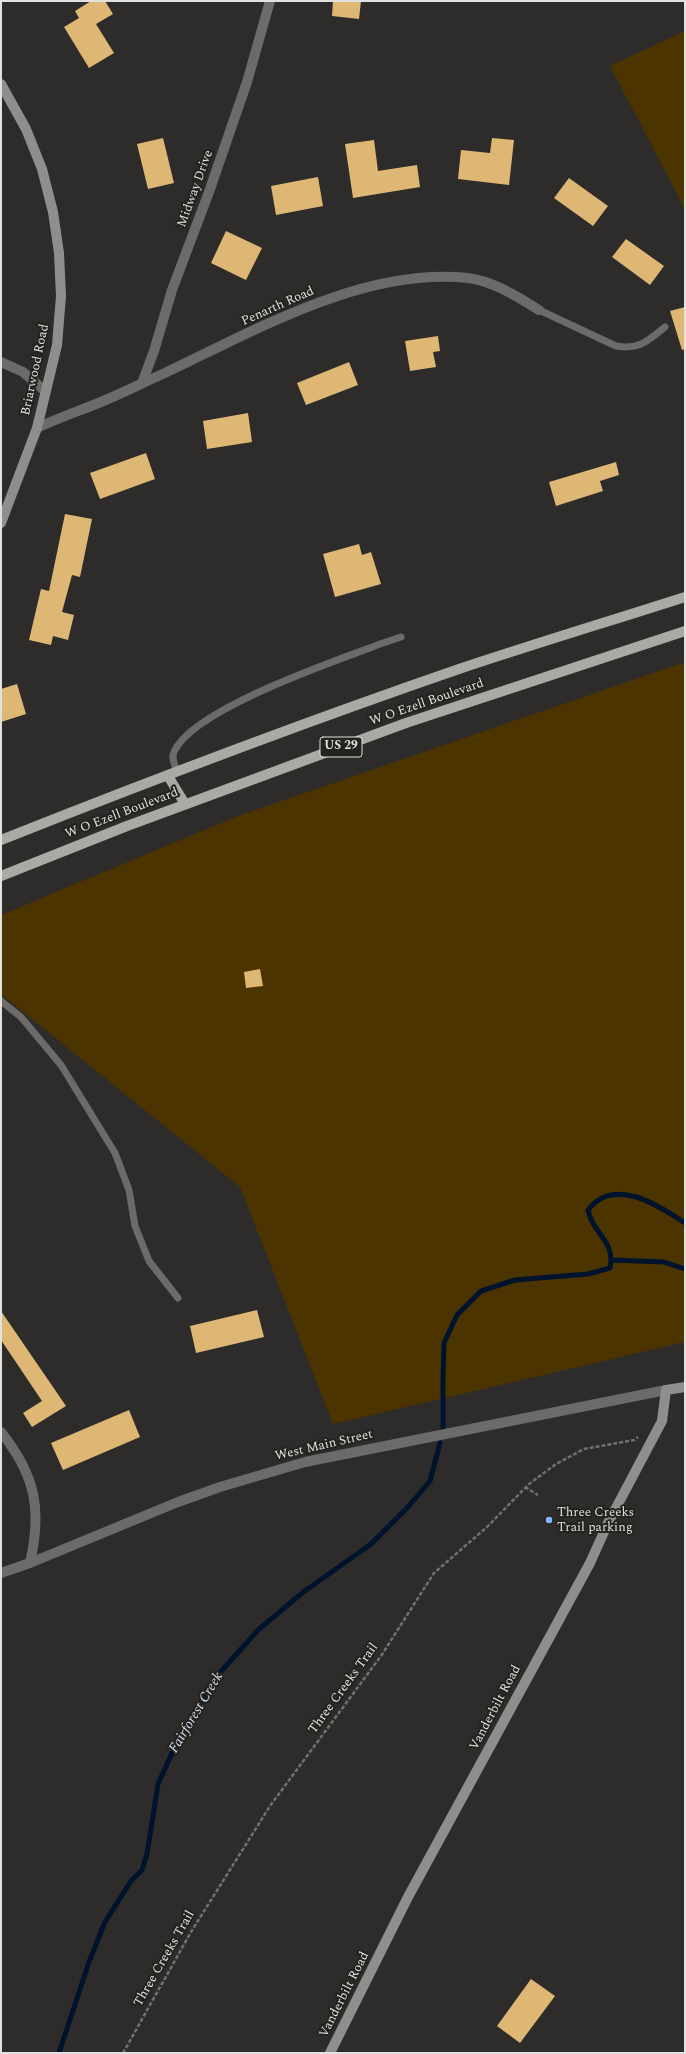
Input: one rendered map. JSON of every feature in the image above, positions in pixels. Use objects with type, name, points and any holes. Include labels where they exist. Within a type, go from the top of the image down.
[{"type":"main road","name":"W O Ezell Boulevard","points":[[1,840],[330,715],[461,669],[685,597]]},
{"type":"main road","name":"W O Ezell Boulevard","points":[[1,876],[184,804],[421,718],[685,631]]},
{"type":"main road","points":[[173,774],[184,804]]},
{"type":"street","name":"Midway Drive","points":[[142,383],[154,351],[172,290],[209,192],[247,82],[270,1]]},
{"type":"street","name":"Briarwood Road","points":[[1,84],[26,129],[42,169],[54,219],[59,253],[61,296],[57,345],[44,392],[37,428],[1,523]]},
{"type":"street","name":"Penarth Road","points":[[37,428],[142,383],[329,298],[390,282],[430,278],[468,278],[488,283],[539,310]]},
{"type":"street","points":[[1,362],[23,372],[44,392]]},
{"type":"street","points":[[666,1390],[685,1387]]},
{"type":"street","name":"West Main Street","points":[[1,1573],[30,1563],[178,1502],[220,1487],[305,1462],[417,1438],[666,1390]]},
{"type":"street","name":"Vanderbilt Road","points":[[330,2053],[408,1897],[590,1563],[608,1523],[638,1470],[662,1422],[666,1390]]},
{"type":"street","points":[[1,1432],[13,1448],[25,1469],[33,1493],[36,1524],[30,1563]]},
{"type":"lane","points":[[539,310],[616,346],[629,348],[639,346],[665,326]]},
{"type":"lane","points":[[173,774],[173,757],[178,747],[198,726],[220,712],[266,688],[402,637]]},
{"type":"lane","points":[[1,1000],[21,1017],[61,1065],[116,1153],[129,1190],[135,1226],[149,1262],[178,1298]]},
{"type":"path","name":"Three Creeks Trail","points":[[123,2053],[191,1932],[270,1806],[381,1656],[434,1573],[486,1527],[526,1487],[556,1464],[584,1449],[634,1440],[640,1436]]},
{"type":"path","points":[[526,1487],[538,1495]]},
{"type":"shaded area","points":[[685,31],[685,209],[610,66]]},
{"type":"shaded area","points":[[685,662],[685,1342],[333,1424],[240,1187],[1,994],[1,915],[238,816]]},
{"type":"building","points":[[91,1],[105,1],[113,14],[96,24],[114,53],[89,68],[64,27],[79,18],[75,11]]},
{"type":"building","points":[[333,1],[361,1],[359,19],[332,16]]},
{"type":"building","points":[[163,138],[174,183],[148,189],[137,144]]},
{"type":"building","points":[[492,138],[514,140],[509,185],[458,179],[461,150],[490,153]]},
{"type":"building","points":[[374,140],[378,171],[417,165],[420,187],[353,198],[345,144]]},
{"type":"building","points":[[318,177],[323,206],[276,215],[271,186]]},
{"type":"building","points":[[569,178],[608,206],[593,226],[554,198]]},
{"type":"building","points":[[226,231],[262,248],[246,280],[211,263]]},
{"type":"building","points":[[626,239],[664,266],[650,285],[612,257]]},
{"type":"building","points":[[685,307],[685,349],[682,350],[670,311]]},
{"type":"building","points":[[438,336],[440,351],[433,352],[436,367],[410,371],[405,341]]},
{"type":"building","points":[[349,362],[358,385],[306,405],[297,383]]},
{"type":"building","points":[[248,413],[252,442],[207,449],[203,421]]},
{"type":"building","points":[[146,453],[155,479],[100,499],[90,473]]},
{"type":"building","points":[[616,462],[619,475],[600,481],[603,491],[556,506],[549,482]]},
{"type":"building","points":[[65,514],[92,519],[80,577],[72,575],[62,612],[74,615],[68,640],[53,636],[51,645],[29,640],[41,589],[49,591]]},
{"type":"building","points":[[359,544],[362,555],[371,552],[381,584],[335,597],[323,554]]},
{"type":"building","points":[[17,684],[26,714],[1,722],[1,689]]},
{"type":"building","points":[[260,969],[263,986],[246,988],[244,972]]},
{"type":"building","points":[[257,1310],[264,1337],[196,1353],[190,1326]]},
{"type":"building","points":[[1,1311],[66,1406],[32,1427],[23,1413],[42,1401],[1,1340]]},
{"type":"building","points":[[129,1410],[140,1437],[63,1470],[51,1443]]},
{"type":"building","points":[[531,1979],[555,1996],[520,2043],[497,2026]]},
{"type":"waterway","name":"Fairforest Creek","points":[[443,1430],[444,1343],[457,1315],[481,1291],[515,1280],[588,1274],[610,1268],[610,1251],[590,1218],[588,1210],[599,1200],[610,1195],[623,1194],[636,1197],[649,1202],[685,1223]]},
{"type":"waterway","name":"Fairforest Creek","points":[[612,1260],[664,1262],[685,1269]]},
{"type":"waterway","name":"Fairforest Creek","points":[[59,2053],[89,1962],[105,1922],[131,1881],[142,1870],[147,1854],[158,1784],[178,1740],[217,1676],[258,1630],[302,1593],[371,1544],[408,1507],[430,1481],[440,1443]]},
{"type":"place","name":"Three Creeks Trail parking","points":[[549,1520]]}]
